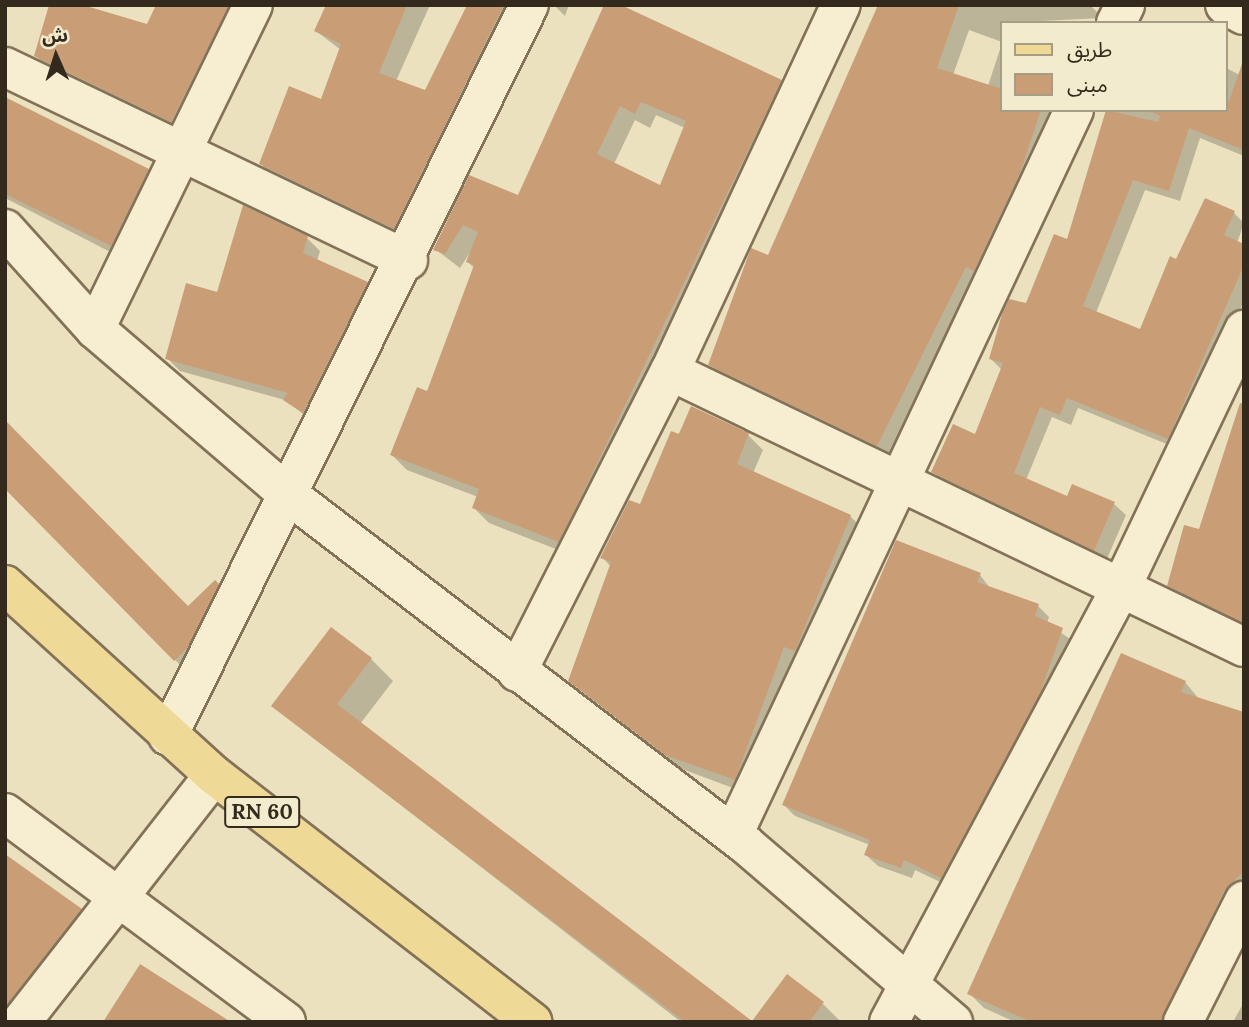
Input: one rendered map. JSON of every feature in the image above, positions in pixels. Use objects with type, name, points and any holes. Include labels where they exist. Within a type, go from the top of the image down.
[{"type":"main road","name":"RN 60","points":[[5,585],[214,775],[533,1022]]},
{"type":"street","points":[[95,329],[253,5]]},
{"type":"street","points":[[168,736],[408,260],[529,5]]},
{"type":"street","points":[[517,672],[670,371],[841,5]]},
{"type":"street","points":[[1117,21],[1125,5]]},
{"type":"street","points":[[1225,5],[1244,15]]},
{"type":"street","points":[[5,67],[408,260]]},
{"type":"street","points":[[733,835],[897,478],[1073,112]]},
{"type":"street","points":[[5,229],[95,329],[290,496],[733,835],[953,1022]]},
{"type":"street","points":[[890,1022],[912,986],[1122,586],[1244,330]]},
{"type":"street","points":[[670,371],[1122,586],[1244,647]]},
{"type":"street","points":[[21,1022],[214,775]]},
{"type":"street","points":[[5,813],[286,1022]]},
{"type":"street","points":[[1183,1022],[1244,901]]},
{"type":"building","points":[[49,5],[83,5],[147,24],[156,5],[229,5],[171,122],[34,56]]},
{"type":"building","points":[[326,5],[407,5],[379,73],[425,90],[467,5],[504,5],[394,229],[259,164],[289,86],[321,99],[341,44],[314,31]]},
{"type":"building","points":[[604,5],[621,5],[782,80],[559,542],[472,508],[479,489],[390,455],[417,387],[427,391],[474,265],[466,262],[478,232],[463,225],[445,254],[433,250],[469,175],[518,195]],"holes":[[[641,102],[686,121],[660,185],[597,154],[620,106],[635,114]]]},
{"type":"building","points":[[878,5],[959,5],[937,68],[1000,88],[1000,112],[1040,112],[1020,173],[974,271],[966,267],[877,446],[708,365],[751,248],[768,255]]},
{"type":"building","points":[[1244,58],[1244,150],[1189,128],[1169,191],[1133,180],[1083,306],[1140,329],[1170,256],[1176,259],[1205,198],[1235,211],[1224,235],[1244,244],[1244,265],[1168,439],[1067,398],[1060,415],[1040,407],[1014,473],[1067,496],[1072,484],[1115,502],[1094,551],[931,472],[953,424],[975,434],[1003,363],[989,359],[1002,314],[1009,299],[1026,303],[1054,234],[1067,239],[1105,112],[1158,122],[1160,116],[1152,112],[1228,112],[1228,104]]},
{"type":"building","points":[[5,97],[149,169],[111,246],[5,194]]},
{"type":"building","points":[[243,205],[308,236],[303,253],[368,282],[303,413],[283,400],[288,393],[165,359],[186,283],[217,292]]},
{"type":"building","points":[[1240,403],[1244,404],[1244,623],[1167,586],[1184,525],[1199,529]]},
{"type":"building","points":[[691,406],[749,433],[737,464],[851,515],[795,651],[784,647],[735,780],[665,755],[568,681],[611,562],[600,558],[629,500],[640,504],[671,431],[679,434]]},
{"type":"building","points":[[5,420],[188,606],[215,580],[219,584],[188,647],[174,661],[5,489]]},
{"type":"building","points":[[896,540],[981,573],[977,582],[1039,604],[1035,616],[1063,628],[1039,696],[941,878],[904,860],[901,868],[864,855],[870,840],[782,805]]},
{"type":"building","points":[[331,627],[372,658],[337,704],[752,1021],[787,974],[824,1002],[809,1022],[685,1022],[271,706]]},
{"type":"building","points":[[1121,653],[1186,681],[1181,692],[1244,712],[1244,871],[1224,891],[1161,1022],[1032,1022],[967,994]]},
{"type":"building","points":[[5,854],[82,909],[5,1007]]},
{"type":"building","points":[[140,964],[231,1022],[103,1022]]}]
